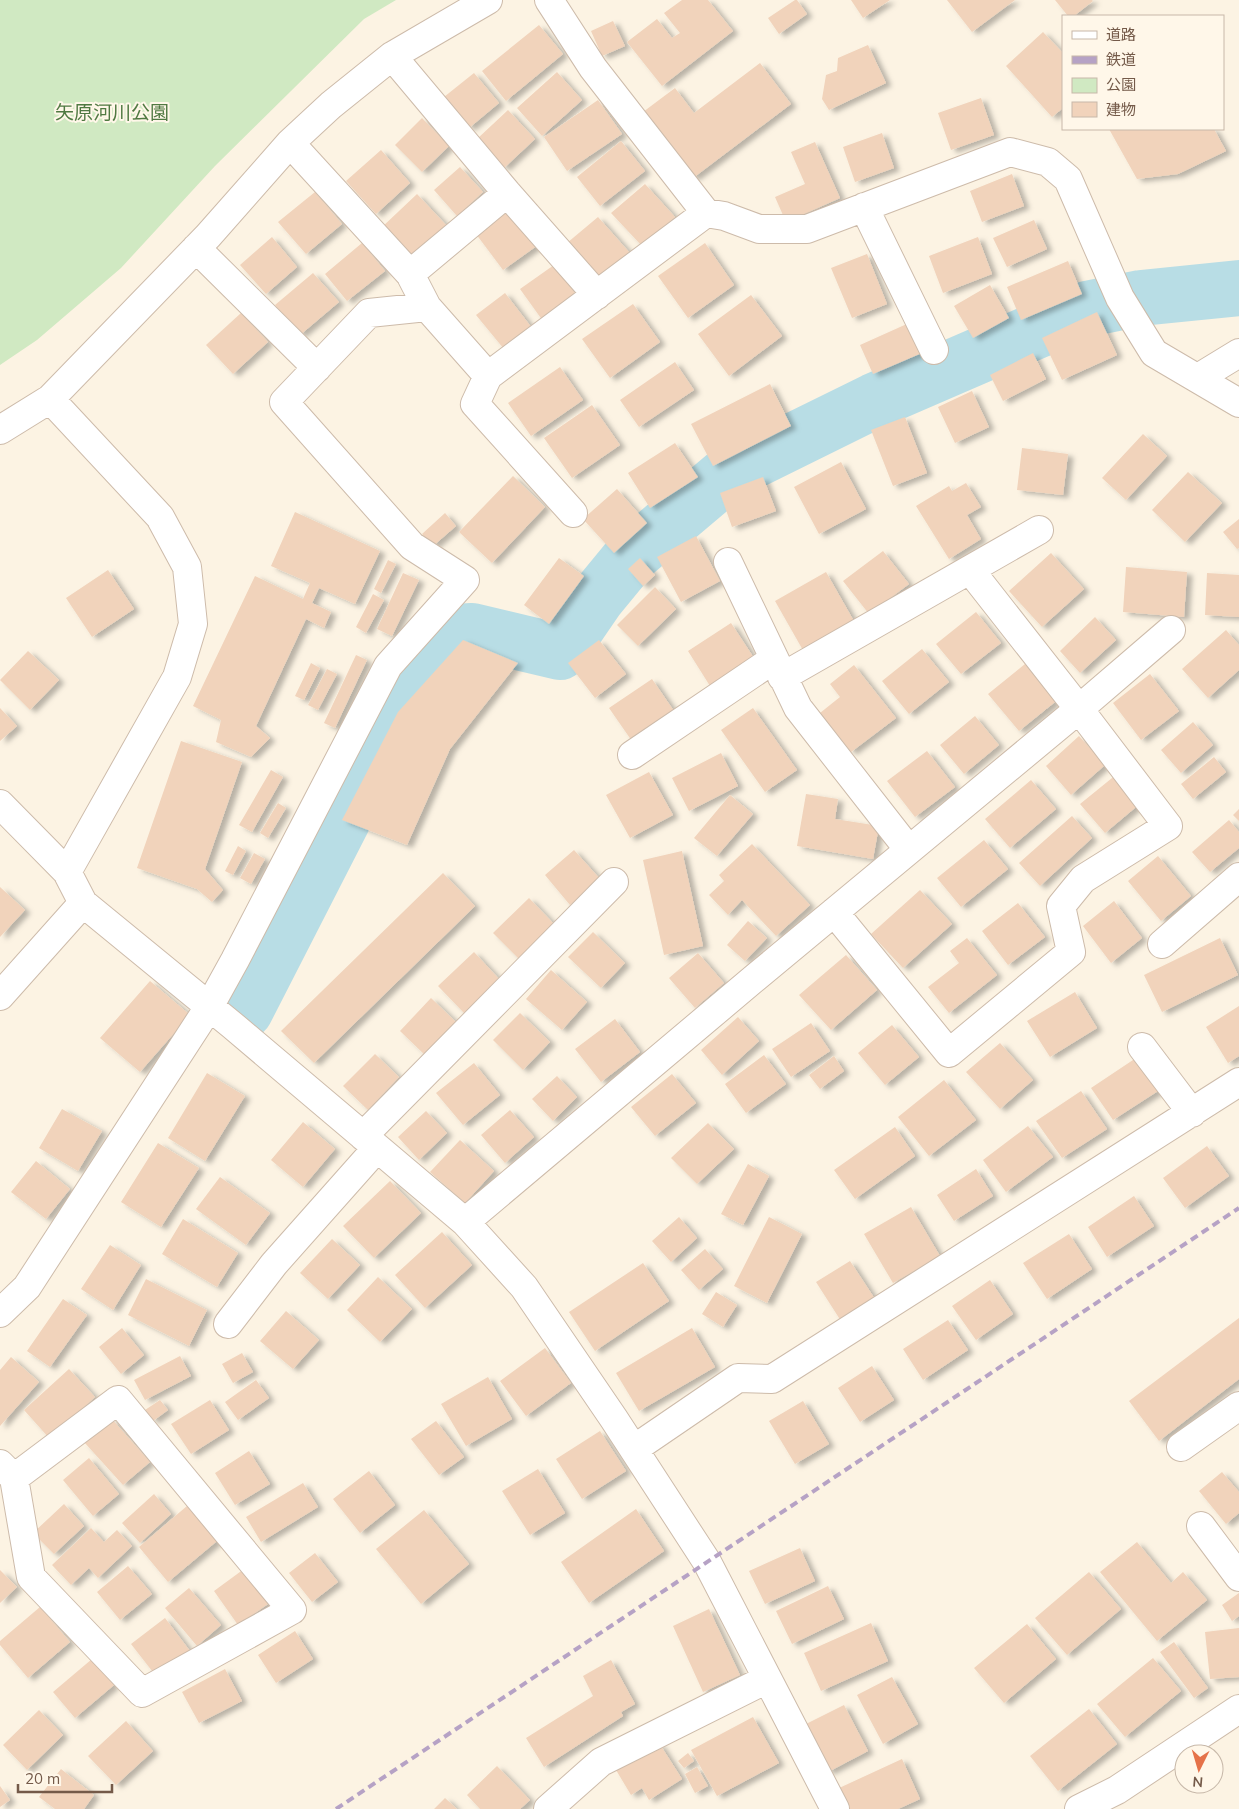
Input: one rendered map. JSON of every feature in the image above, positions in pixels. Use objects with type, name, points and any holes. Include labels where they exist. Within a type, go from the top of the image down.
[{"type":"street","points":[[0,430],[50,399],[196,248],[290,143],[331,105],[392,56],[488,0]]},
{"type":"street","points":[[548,0],[593,68],[706,213],[724,216],[760,229],[807,229],[1010,152],[1048,162],[1068,179],[1120,298],[1154,353],[1239,403]]},
{"type":"street","points":[[392,56],[507,193],[597,295]]},
{"type":"street","points":[[290,143],[410,274],[427,307],[488,376]]},
{"type":"street","points":[[410,274],[507,193]]},
{"type":"street","points":[[864,207],[934,350]]},
{"type":"street","points":[[573,513],[475,404],[488,376],[706,213]]},
{"type":"street","points":[[196,248],[317,368]]},
{"type":"street","points":[[0,1313],[27,1287],[209,1007],[236,960],[388,666],[465,580],[412,546],[284,402],[369,313],[427,307]]},
{"type":"street","points":[[1198,378],[1239,353]]},
{"type":"street","points":[[50,399],[160,517],[187,567],[193,624],[178,677],[67,872]]},
{"type":"street","points":[[632,755],[778,668],[970,570],[1038,530]]},
{"type":"street","points":[[728,562],[798,708],[909,850]]},
{"type":"street","points":[[834,912],[949,1053],[1071,952],[1061,906],[1083,879],[1168,826],[970,570]]},
{"type":"street","points":[[465,1222],[1172,630]]},
{"type":"street","points":[[0,804],[67,872],[83,903],[465,1222],[524,1287],[634,1449],[707,1562],[739,1620],[767,1679],[835,1809]]},
{"type":"street","points":[[1162,944],[1239,876]]},
{"type":"street","points":[[228,1324],[370,1142],[614,882]]},
{"type":"street","points":[[0,996],[83,903]]},
{"type":"street","points":[[1142,1047],[1192,1112]]},
{"type":"street","points":[[634,1449],[738,1378],[772,1379],[1239,1082]]},
{"type":"street","points":[[118,1400],[292,1610],[142,1693],[31,1577],[7,1471],[118,1400]]},
{"type":"street","points":[[1181,1447],[1239,1406]]},
{"type":"street","points":[[1201,1526],[1239,1577]]},
{"type":"street","points":[[548,1809],[601,1762],[767,1679]]},
{"type":"street","points":[[1080,1809],[1117,1790],[1239,1709]]},
{"type":"green space","name":"矢原河川公園","points":[[0,0],[396,0],[364,19],[215,166],[121,268],[37,340],[0,365]]},
{"type":"building","points":[[682,0],[708,0],[733,31],[662,86],[627,42],[657,19],[672,38],[680,33],[664,13]]},
{"type":"building","points":[[797,0],[807,14],[779,34],[768,18]]},
{"type":"building","points":[[851,0],[890,0],[863,18]]},
{"type":"building","points":[[947,0],[1015,0],[972,32]]},
{"type":"building","points":[[1055,0],[1093,1],[1075,15],[1067,15]]},
{"type":"building","points":[[613,21],[625,46],[602,56],[591,31]]},
{"type":"building","points":[[539,25],[563,54],[506,101],[482,71]]},
{"type":"building","points":[[1043,32],[1062,52],[1062,109],[1052,117],[1006,66]]},
{"type":"building","points":[[868,45],[886,83],[829,110],[822,99],[826,75],[837,71],[838,58]]},
{"type":"building","points":[[760,63],[791,104],[693,178],[643,112],[675,88],[694,113]]},
{"type":"building","points":[[557,72],[582,100],[542,136],[517,108]]},
{"type":"building","points":[[474,73],[499,103],[469,128],[444,97]]},
{"type":"building","points":[[981,98],[994,135],[951,150],[938,113]]},
{"type":"building","points":[[598,100],[622,134],[567,171],[544,137]]},
{"type":"building","points":[[508,110],[535,139],[504,168],[477,139]]},
{"type":"building","points":[[422,118],[449,146],[422,172],[395,145]]},
{"type":"building","points":[[1110,130],[1215,130],[1226,151],[1178,174],[1137,179]]},
{"type":"building","points":[[882,133],[894,168],[855,182],[843,147]]},
{"type":"building","points":[[621,141],[645,171],[600,206],[577,177]]},
{"type":"building","points":[[815,142],[840,198],[786,222],[775,197],[805,184],[791,152]]},
{"type":"building","points":[[381,150],[410,183],[376,214],[346,181]]},
{"type":"building","points":[[460,167],[483,192],[457,216],[434,190]]},
{"type":"building","points":[[1012,174],[1024,206],[982,222],[970,191]]},
{"type":"building","points":[[645,184],[675,217],[642,246],[611,213]]},
{"type":"building","points":[[315,192],[342,224],[306,254],[278,222]]},
{"type":"building","points":[[417,194],[447,226],[409,260],[380,229]]},
{"type":"building","points":[[511,208],[538,245],[503,270],[476,234]]},
{"type":"building","points":[[598,217],[629,252],[599,279],[567,243]]},
{"type":"building","points":[[1034,220],[1047,249],[1007,267],[993,238]]},
{"type":"building","points":[[272,237],[297,267],[266,294],[240,265]]},
{"type":"building","points":[[978,237],[992,274],[943,293],[929,256]]},
{"type":"building","points":[[362,243],[385,271],[347,301],[325,274]]},
{"type":"building","points":[[705,243],[734,285],[688,318],[658,276]]},
{"type":"building","points":[[867,254],[887,304],[852,318],[831,268]]},
{"type":"building","points":[[1068,261],[1082,294],[1021,320],[1007,287]]},
{"type":"building","points":[[554,265],[577,296],[543,321],[520,289]]},
{"type":"building","points":[[313,273],[339,302],[300,335],[275,305]]},
{"type":"building","points":[[990,285],[1009,318],[973,338],[954,306]]},
{"type":"building","points":[[505,293],[532,328],[504,349],[476,315]]},
{"type":"building","points":[[751,295],[782,336],[729,376],[698,334]]},
{"type":"building","points":[[633,304],[660,342],[610,378],[582,339]]},
{"type":"building","points":[[1097,312],[1117,355],[1062,380],[1042,338]]},
{"type":"building","points":[[241,313],[268,342],[233,374],[206,345]]},
{"type":"building","points":[[909,323],[922,353],[873,374],[860,345]]},
{"type":"building","points":[[1033,353],[1046,379],[1003,401],[990,375]]},
{"type":"building","points":[[675,362],[694,390],[639,427],[620,400]]},
{"type":"building","points":[[560,367],[583,400],[531,436],[508,403]]},
{"type":"building","points":[[770,384],[791,426],[713,466],[691,424]]},
{"type":"building","points":[[972,391],[989,427],[955,443],[938,407]]},
{"type":"building","points":[[592,405],[620,445],[572,478],[544,438]]},
{"type":"building","points":[[905,417],[927,473],[893,486],[871,430]]},
{"type":"building","points":[[1143,434],[1167,456],[1126,500],[1102,478]]},
{"type":"building","points":[[675,443],[698,477],[650,508],[628,473]]},
{"type":"building","points":[[1022,448],[1068,454],[1063,495],[1017,490]]},
{"type":"building","points":[[841,462],[866,509],[819,534],[794,487]]},
{"type":"building","points":[[1188,472],[1222,503],[1185,542],[1152,510]]},
{"type":"building","points":[[513,476],[545,507],[492,563],[459,532]]},
{"type":"building","points":[[763,477],[776,511],[732,527],[720,493]]},
{"type":"building","points":[[966,483],[981,507],[967,515],[981,539],[949,559],[916,506],[949,486],[952,491]]},
{"type":"building","points":[[617,489],[647,523],[614,553],[583,519]]},
{"type":"building","points":[[295,512],[380,551],[355,604],[319,588],[312,603],[331,612],[324,628],[306,619],[256,726],[270,738],[251,757],[216,742],[221,720],[193,706],[255,576],[303,599],[310,583],[271,566]]},
{"type":"building","points":[[445,513],[456,526],[433,546],[422,534]]},
{"type":"building","points":[[1239,519],[1239,548],[1237,549],[1223,532]]},
{"type":"building","points":[[696,536],[720,581],[681,602],[657,557]]},
{"type":"building","points":[[883,551],[909,584],[869,614],[843,581]]},
{"type":"building","points":[[1051,553],[1084,589],[1042,627],[1009,591]]},
{"type":"building","points":[[559,558],[584,576],[549,624],[524,605]]},
{"type":"building","points":[[640,558],[655,575],[643,586],[628,569]]},
{"type":"building","points":[[388,560],[396,564],[381,593],[374,589]]},
{"type":"building","points":[[1126,567],[1187,572],[1184,617],[1123,612]]},
{"type":"building","points":[[108,570],[134,609],[92,637],[66,598]]},
{"type":"building","points":[[826,572],[855,623],[804,652],[775,601]]},
{"type":"building","points":[[403,573],[419,580],[392,636],[377,629]]},
{"type":"building","points":[[1207,573],[1239,575],[1239,617],[1205,615]]},
{"type":"building","points":[[655,587],[676,609],[638,646],[617,625]]},
{"type":"building","points":[[373,594],[384,600],[366,633],[356,627]]},
{"type":"building","points":[[976,612],[1001,643],[961,674],[936,644]]},
{"type":"building","points":[[1095,617],[1116,640],[1080,673],[1060,651]]},
{"type":"building","points":[[731,623],[754,658],[710,686],[688,651]]},
{"type":"building","points":[[1226,630],[1239,645],[1239,670],[1208,698],[1182,669]]},
{"type":"building","points":[[463,640],[518,663],[450,749],[407,845],[342,820],[398,712]]},
{"type":"building","points":[[599,640],[626,674],[595,698],[568,663]]},
{"type":"building","points":[[922,649],[949,682],[909,714],[882,681]]},
{"type":"building","points":[[28,651],[59,680],[30,710],[0,680]]},
{"type":"building","points":[[356,655],[367,660],[335,728],[324,723]]},
{"type":"building","points":[[311,663],[320,668],[304,700],[295,696]]},
{"type":"building","points":[[1025,664],[1055,702],[1019,731],[988,694]]},
{"type":"building","points":[[854,665],[896,718],[851,752],[820,713],[840,697],[830,684]]},
{"type":"building","points":[[327,669],[337,674],[318,710],[308,705]]},
{"type":"building","points":[[1150,674],[1179,711],[1141,740],[1113,703]]},
{"type":"building","points":[[652,679],[676,714],[634,744],[609,708]]},
{"type":"building","points":[[0,708],[17,726],[0,741]]},
{"type":"building","points":[[753,708],[797,770],[765,792],[721,730]]},
{"type":"building","points":[[975,716],[999,745],[964,774],[940,745]]},
{"type":"building","points":[[1193,722],[1213,745],[1181,773],[1161,750]]},
{"type":"building","points":[[1079,736],[1105,765],[1071,795],[1046,766]]},
{"type":"building","points":[[181,741],[242,762],[205,869],[223,890],[212,902],[197,889],[137,868]]},
{"type":"building","points":[[927,751],[955,787],[915,817],[887,781]]},
{"type":"building","points":[[721,753],[738,786],[689,811],[672,778]]},
{"type":"building","points":[[1214,757],[1226,772],[1193,799],[1181,784]]},
{"type":"building","points":[[271,770],[283,777],[252,832],[239,825]]},
{"type":"building","points":[[649,772],[673,815],[630,838],[606,795]]},
{"type":"building","points":[[1117,774],[1142,802],[1105,833],[1080,804]]},
{"type":"building","points":[[1031,780],[1056,809],[1010,848],[985,819]]},
{"type":"building","points":[[806,794],[838,799],[835,819],[879,826],[873,859],[797,846]]},
{"type":"building","points":[[730,795],[753,814],[717,856],[694,838]]},
{"type":"building","points":[[278,803],[286,808],[268,838],[260,833]]},
{"type":"building","points":[[1239,809],[1239,821],[1233,815]]},
{"type":"building","points":[[1072,816],[1092,838],[1040,886],[1019,863]]},
{"type":"building","points":[[1229,820],[1239,832],[1239,848],[1210,872],[1192,852]]},
{"type":"building","points":[[984,840],[1008,869],[961,907],[937,878]]},
{"type":"building","points":[[752,844],[810,905],[776,936],[742,900],[728,915],[709,895],[724,881],[719,875]]},
{"type":"building","points":[[238,846],[246,851],[233,875],[225,871]]},
{"type":"building","points":[[574,850],[600,879],[570,905],[545,875]]},
{"type":"building","points":[[682,851],[703,946],[664,955],[643,860]]},
{"type":"building","points":[[254,853],[265,859],[251,884],[240,878]]},
{"type":"building","points":[[1158,856],[1191,896],[1161,921],[1128,881]]},
{"type":"building","points":[[443,873],[475,906],[314,1063],[281,1031]]},
{"type":"building","points":[[0,887],[25,910],[0,937]]},
{"type":"building","points":[[920,890],[952,924],[903,968],[871,934]]},
{"type":"building","points":[[529,898],[554,924],[519,959],[493,933]]},
{"type":"building","points":[[1114,901],[1142,938],[1111,963],[1083,926]]},
{"type":"building","points":[[1018,903],[1045,937],[1008,965],[982,931]]},
{"type":"building","points":[[748,921],[767,938],[745,961],[727,945]]},
{"type":"building","points":[[593,932],[625,963],[601,988],[568,957]]},
{"type":"building","points":[[967,938],[997,975],[949,1013],[928,987],[959,963],[950,951]]},
{"type":"building","points":[[1220,938],[1238,975],[1162,1012],[1144,975]]},
{"type":"building","points":[[474,952],[500,980],[464,1013],[438,986]]},
{"type":"building","points":[[698,953],[724,983],[695,1008],[669,978]]},
{"type":"building","points":[[846,955],[877,990],[831,1030],[799,995]]},
{"type":"building","points":[[551,970],[587,1002],[562,1030],[526,999]]},
{"type":"building","points":[[150,981],[190,1015],[140,1072],[100,1038]]},
{"type":"building","points":[[1075,992],[1097,1028],[1050,1057],[1027,1021]]},
{"type":"building","points":[[431,998],[458,1024],[426,1056],[400,1031]]},
{"type":"building","points":[[1239,1006],[1239,1056],[1228,1063],[1206,1027]]},
{"type":"building","points":[[520,1013],[550,1042],[523,1070],[493,1040]]},
{"type":"building","points":[[738,1017],[759,1041],[722,1075],[701,1050]]},
{"type":"building","points":[[615,1019],[640,1052],[601,1082],[575,1049]]},
{"type":"building","points":[[811,1023],[830,1051],[791,1077],[772,1049]]},
{"type":"building","points":[[892,1025],[919,1057],[885,1085],[858,1053]]},
{"type":"building","points":[[1000,1043],[1033,1080],[1000,1109],[966,1072]]},
{"type":"building","points":[[375,1054],[399,1077],[368,1110],[343,1086]]},
{"type":"building","points":[[764,1055],[786,1084],[746,1113],[725,1084]]},
{"type":"building","points":[[834,1056],[844,1071],[820,1089],[809,1075]]},
{"type":"building","points":[[1136,1058],[1158,1091],[1113,1120],[1091,1088]]},
{"type":"building","points":[[474,1063],[500,1095],[463,1125],[436,1093]]},
{"type":"building","points":[[207,1073],[245,1096],[205,1161],[168,1138]]},
{"type":"building","points":[[672,1074],[696,1103],[655,1136],[631,1107]]},
{"type":"building","points":[[557,1076],[577,1097],[553,1121],[532,1099]]},
{"type":"building","points":[[944,1080],[976,1120],[929,1156],[898,1117]]},
{"type":"building","points":[[1081,1091],[1107,1129],[1062,1158],[1036,1121]]},
{"type":"building","points":[[62,1109],[102,1131],[78,1171],[39,1148]]},
{"type":"building","points":[[510,1110],[534,1137],[505,1163],[481,1135]]},
{"type":"building","points":[[426,1111],[447,1133],[419,1160],[398,1137]]},
{"type":"building","points":[[303,1122],[335,1149],[303,1187],[271,1160]]},
{"type":"building","points":[[708,1123],[734,1149],[697,1184],[671,1158]]},
{"type":"building","points":[[1028,1126],[1053,1157],[1006,1192],[983,1160]]},
{"type":"building","points":[[895,1127],[915,1156],[855,1199],[834,1170]]},
{"type":"building","points":[[460,1140],[494,1171],[465,1203],[430,1172]]},
{"type":"building","points":[[158,1143],[199,1168],[161,1227],[121,1202]]},
{"type":"building","points":[[1207,1146],[1229,1176],[1185,1208],[1163,1178]]},
{"type":"building","points":[[36,1161],[70,1189],[46,1219],[11,1192]]},
{"type":"building","points":[[748,1164],[769,1176],[743,1225],[721,1214]]},
{"type":"building","points":[[976,1169],[993,1196],[954,1221],[937,1195]]},
{"type":"building","points":[[220,1177],[270,1213],[246,1245],[196,1209]]},
{"type":"building","points":[[390,1181],[421,1213],[374,1258],[343,1226]]},
{"type":"building","points":[[1134,1196],[1154,1226],[1107,1257],[1088,1227]]},
{"type":"building","points":[[911,1207],[940,1256],[893,1283],[864,1234]]},
{"type":"building","points":[[679,1217],[697,1238],[671,1262],[652,1241]]},
{"type":"building","points":[[769,1217],[802,1234],[767,1303],[734,1286]]},
{"type":"building","points":[[183,1219],[238,1253],[217,1287],[162,1254]]},
{"type":"building","points":[[442,1232],[472,1265],[425,1308],[395,1275]]},
{"type":"building","points":[[1069,1234],[1092,1269],[1047,1299],[1023,1263]]},
{"type":"building","points":[[332,1239],[360,1265],[328,1299],[300,1273]]},
{"type":"building","points":[[110,1245],[141,1265],[113,1310],[81,1289]]},
{"type":"building","points":[[705,1249],[723,1269],[699,1290],[681,1270]]},
{"type":"building","points":[[850,1261],[875,1299],[841,1321],[816,1282]]},
{"type":"building","points":[[643,1263],[669,1301],[595,1351],[569,1312]]},
{"type":"building","points":[[378,1277],[412,1309],[380,1342],[347,1310]]},
{"type":"building","points":[[146,1279],[207,1310],[189,1346],[128,1315]]},
{"type":"building","points":[[990,1280],[1013,1314],[976,1340],[952,1306]]},
{"type":"building","points":[[716,1292],[737,1305],[723,1327],[702,1314]]},
{"type":"building","points":[[63,1299],[87,1315],[50,1367],[27,1351]]},
{"type":"building","points":[[286,1311],[319,1340],[293,1369],[260,1341]]},
{"type":"building","points":[[1239,1318],[1239,1379],[1159,1441],[1129,1401]]},
{"type":"building","points":[[948,1320],[968,1350],[923,1380],[903,1349]]},
{"type":"building","points":[[122,1328],[144,1355],[121,1374],[99,1347]]},
{"type":"building","points":[[692,1328],[715,1367],[639,1411],[616,1373]]},
{"type":"building","points":[[545,1348],[571,1383],[526,1416],[500,1381]]},
{"type":"building","points":[[242,1353],[253,1372],[233,1383],[222,1364]]},
{"type":"building","points":[[180,1356],[191,1376],[145,1400],[134,1380]]},
{"type":"building","points":[[11,1357],[39,1382],[0,1426],[0,1370]]},
{"type":"building","points":[[872,1366],[894,1400],[860,1422],[838,1388]]},
{"type":"building","points":[[69,1369],[95,1397],[50,1439],[24,1410]]},
{"type":"building","points":[[488,1377],[512,1419],[466,1446],[441,1404]]},
{"type":"building","points":[[256,1380],[269,1398],[238,1420],[225,1402]]},
{"type":"building","points":[[160,1400],[168,1410],[153,1421],[145,1410]]},
{"type":"building","points":[[210,1400],[229,1430],[191,1454],[171,1424]]},
{"type":"building","points":[[803,1401],[829,1444],[795,1464],[769,1421]]},
{"type":"building","points":[[111,1418],[150,1462],[123,1485],[84,1442]]},
{"type":"building","points":[[436,1421],[464,1457],[439,1475],[411,1439]]},
{"type":"building","points":[[600,1431],[626,1471],[582,1499],[556,1459]]},
{"type":"building","points":[[249,1451],[270,1484],[235,1505],[215,1473]]},
{"type":"building","points":[[89,1458],[119,1494],[93,1516],[63,1480]]},
{"type":"building","points":[[538,1469],[565,1513],[530,1535],[502,1491]]},
{"type":"building","points":[[369,1471],[395,1505],[360,1533],[333,1499]]},
{"type":"building","points":[[1222,1472],[1239,1492],[1239,1513],[1226,1524],[1199,1491]]},
{"type":"building","points":[[303,1483],[318,1507],[261,1542],[246,1517]]},
{"type":"building","points":[[154,1494],[171,1514],[140,1543],[122,1523]]},
{"type":"building","points":[[64,1504],[84,1526],[54,1554],[33,1533]]},
{"type":"building","points":[[187,1506],[217,1541],[168,1582],[139,1547]]},
{"type":"building","points":[[636,1509],[664,1551],[589,1603],[561,1562]]},
{"type":"building","points":[[424,1510],[469,1564],[421,1604],[376,1549]]},
{"type":"building","points":[[91,1528],[104,1542],[117,1530],[132,1546],[98,1578],[89,1568],[71,1585],[52,1565]]},
{"type":"building","points":[[1137,1542],[1171,1583],[1183,1572],[1207,1600],[1157,1641],[1100,1572]]},
{"type":"building","points":[[800,1548],[815,1581],[765,1604],[749,1571]]},
{"type":"building","points":[[315,1553],[338,1582],[312,1602],[289,1573]]},
{"type":"building","points":[[128,1566],[152,1594],[120,1620],[97,1592]]},
{"type":"building","points":[[244,1569],[268,1604],[238,1625],[214,1591]]},
{"type":"building","points":[[0,1570],[17,1587],[0,1603]]},
{"type":"building","points":[[1089,1572],[1121,1609],[1067,1655],[1035,1618]]},
{"type":"building","points":[[828,1586],[844,1619],[792,1644],[776,1611]]},
{"type":"building","points":[[189,1588],[221,1625],[197,1646],[165,1608]]},
{"type":"building","points":[[1239,1593],[1239,1616],[1232,1621],[1222,1605]]},
{"type":"building","points":[[40,1607],[70,1642],[28,1678],[0,1645],[0,1641]]},
{"type":"building","points":[[709,1609],[740,1675],[703,1692],[673,1626]]},
{"type":"building","points":[[165,1618],[190,1651],[156,1676],[131,1644]]},
{"type":"building","points":[[871,1623],[888,1661],[821,1691],[804,1653]]},
{"type":"building","points":[[1027,1624],[1056,1659],[1004,1703],[974,1668]]},
{"type":"building","points":[[1239,1628],[1239,1677],[1210,1679],[1205,1632]]},
{"type":"building","points":[[295,1631],[313,1659],[276,1683],[258,1655]]},
{"type":"building","points":[[1174,1642],[1208,1688],[1194,1698],[1160,1652]]},
{"type":"building","points":[[1153,1658],[1181,1691],[1125,1737],[1097,1704]]},
{"type":"building","points":[[92,1659],[114,1685],[75,1718],[53,1692]]},
{"type":"building","points":[[611,1660],[635,1704],[621,1712],[623,1716],[544,1767],[526,1738],[593,1696],[583,1676]]},
{"type":"building","points":[[225,1669],[242,1701],[199,1723],[182,1692]]},
{"type":"building","points":[[892,1677],[918,1724],[883,1744],[857,1695]]},
{"type":"building","points":[[844,1705],[868,1751],[828,1772],[804,1725]]},
{"type":"building","points":[[1089,1709],[1117,1744],[1058,1791],[1030,1756]]},
{"type":"building","points":[[39,1710],[63,1735],[27,1770],[3,1745]]},
{"type":"building","points":[[753,1717],[779,1763],[717,1796],[691,1750]]},
{"type":"building","points":[[126,1721],[153,1751],[116,1785],[88,1756]]},
{"type":"building","points":[[659,1743],[682,1779],[649,1800],[642,1788],[631,1795],[616,1770]]},
{"type":"building","points":[[688,1753],[694,1761],[684,1768],[678,1761]]},
{"type":"building","points":[[902,1759],[920,1799],[898,1809],[847,1809],[837,1789]]},
{"type":"building","points":[[497,1766],[530,1800],[520,1809],[480,1809],[467,1795]]},
{"type":"building","points":[[697,1767],[708,1786],[695,1793],[685,1774]]},
{"type":"building","points":[[61,1769],[94,1795],[84,1809],[55,1809],[39,1797]]},
{"type":"building","points":[[0,1786],[10,1800],[0,1807]]},
{"type":"building","points":[[445,1798],[457,1809],[434,1809]]},
{"type":"waterway","points":[[245,1011],[419,671],[455,632],[472,631],[560,652],[597,598],[634,553],[730,472],[874,401],[1087,309],[1141,298],[1239,288]]},
{"type":"railway","points":[[336,1809],[1239,1208]]}]
